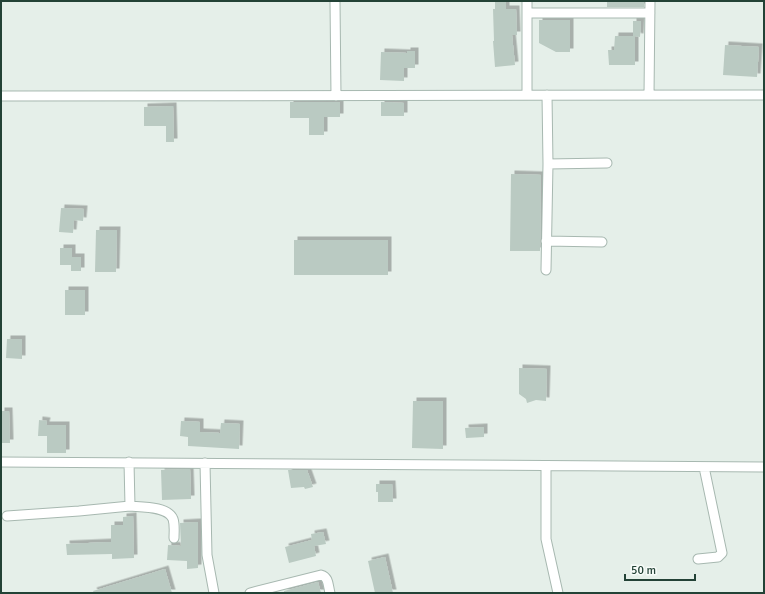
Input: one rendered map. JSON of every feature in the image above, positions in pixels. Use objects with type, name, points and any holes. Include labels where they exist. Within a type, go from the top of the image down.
[{"type":"street","points":[[335,1],[336,96]]},
{"type":"street","points":[[527,1],[527,96]]},
{"type":"street","points":[[649,95],[650,1]]},
{"type":"street","points":[[527,13],[650,13]]},
{"type":"street","points":[[546,270],[548,164],[547,95]]},
{"type":"street","points":[[1,96],[764,95]]},
{"type":"street","points":[[548,164],[607,163]]},
{"type":"street","points":[[546,241],[602,242]]},
{"type":"street","points":[[1,462],[764,468]]},
{"type":"street","points":[[129,462],[130,506]]},
{"type":"street","points":[[205,463],[207,555],[214,593]]},
{"type":"street","points":[[546,466],[546,538],[558,593]]},
{"type":"street","points":[[698,559],[718,557],[722,552],[704,467]]},
{"type":"street","points":[[7,516],[79,512],[130,506],[156,509],[168,512],[172,518],[174,538]]},
{"type":"street","points":[[250,593],[321,575],[327,579],[330,593]]},
{"type":"building","points":[[495,1],[506,1],[506,9],[516,9],[517,35],[512,35],[515,65],[495,67],[493,9],[495,9]]},
{"type":"building","points":[[607,1],[644,1],[644,7],[607,7]]},
{"type":"building","points":[[539,20],[570,20],[570,52],[556,52],[539,43]]},
{"type":"building","points":[[633,21],[641,21],[640,37],[635,36],[635,65],[609,65],[608,50],[614,50],[615,36],[633,36]]},
{"type":"building","points":[[725,45],[759,47],[757,77],[723,75]]},
{"type":"building","points":[[407,51],[415,51],[415,68],[404,68],[404,81],[380,80],[381,52],[407,53]]},
{"type":"building","points":[[290,102],[340,102],[340,117],[324,117],[324,135],[309,135],[309,118],[290,118]]},
{"type":"building","points":[[381,102],[404,103],[404,116],[381,116]]},
{"type":"building","points":[[173,106],[174,142],[166,142],[166,126],[144,126],[144,107]]},
{"type":"building","points":[[511,174],[541,175],[540,251],[510,251]]},
{"type":"building","points":[[61,208],[84,209],[83,221],[74,220],[73,233],[59,232]]},
{"type":"building","points":[[96,230],[117,230],[116,272],[95,272]]},
{"type":"building","points":[[294,240],[388,240],[388,275],[294,275]]},
{"type":"building","points":[[60,248],[72,248],[72,257],[81,257],[81,271],[71,271],[71,265],[60,265]]},
{"type":"building","points":[[65,290],[85,290],[85,315],[65,315]]},
{"type":"building","points":[[7,339],[22,339],[22,359],[6,358]]},
{"type":"building","points":[[519,368],[547,369],[546,401],[536,400],[527,403],[526,399],[519,394]]},
{"type":"building","points":[[413,401],[443,401],[443,449],[412,448]]},
{"type":"building","points":[[1,411],[9,411],[10,443],[1,443]]},
{"type":"building","points":[[39,420],[47,421],[46,425],[66,425],[66,453],[47,453],[47,436],[38,436]]},
{"type":"building","points":[[181,421],[200,422],[200,432],[220,433],[221,423],[240,424],[239,449],[188,446],[188,437],[180,436]]},
{"type":"building","points":[[484,427],[484,437],[466,438],[465,428]]},
{"type":"building","points":[[190,469],[191,499],[162,500],[161,470]]},
{"type":"building","points":[[288,470],[307,470],[313,487],[305,489],[304,487],[291,488]]},
{"type":"building","points":[[376,484],[392,484],[393,502],[378,502]]},
{"type":"building","points":[[133,516],[134,558],[112,559],[112,554],[67,555],[66,544],[111,542],[111,525],[123,525],[123,517]]},
{"type":"building","points":[[198,522],[198,568],[187,569],[187,561],[167,560],[168,545],[181,546],[180,523]]},
{"type":"building","points":[[323,532],[326,544],[314,546],[316,556],[289,563],[285,547],[312,540],[311,534]]},
{"type":"building","points":[[385,557],[393,593],[375,593],[368,561]]},
{"type":"building","points":[[165,569],[172,593],[94,593],[93,591]]},
{"type":"building","points":[[318,582],[321,593],[284,593],[284,591]]}]
